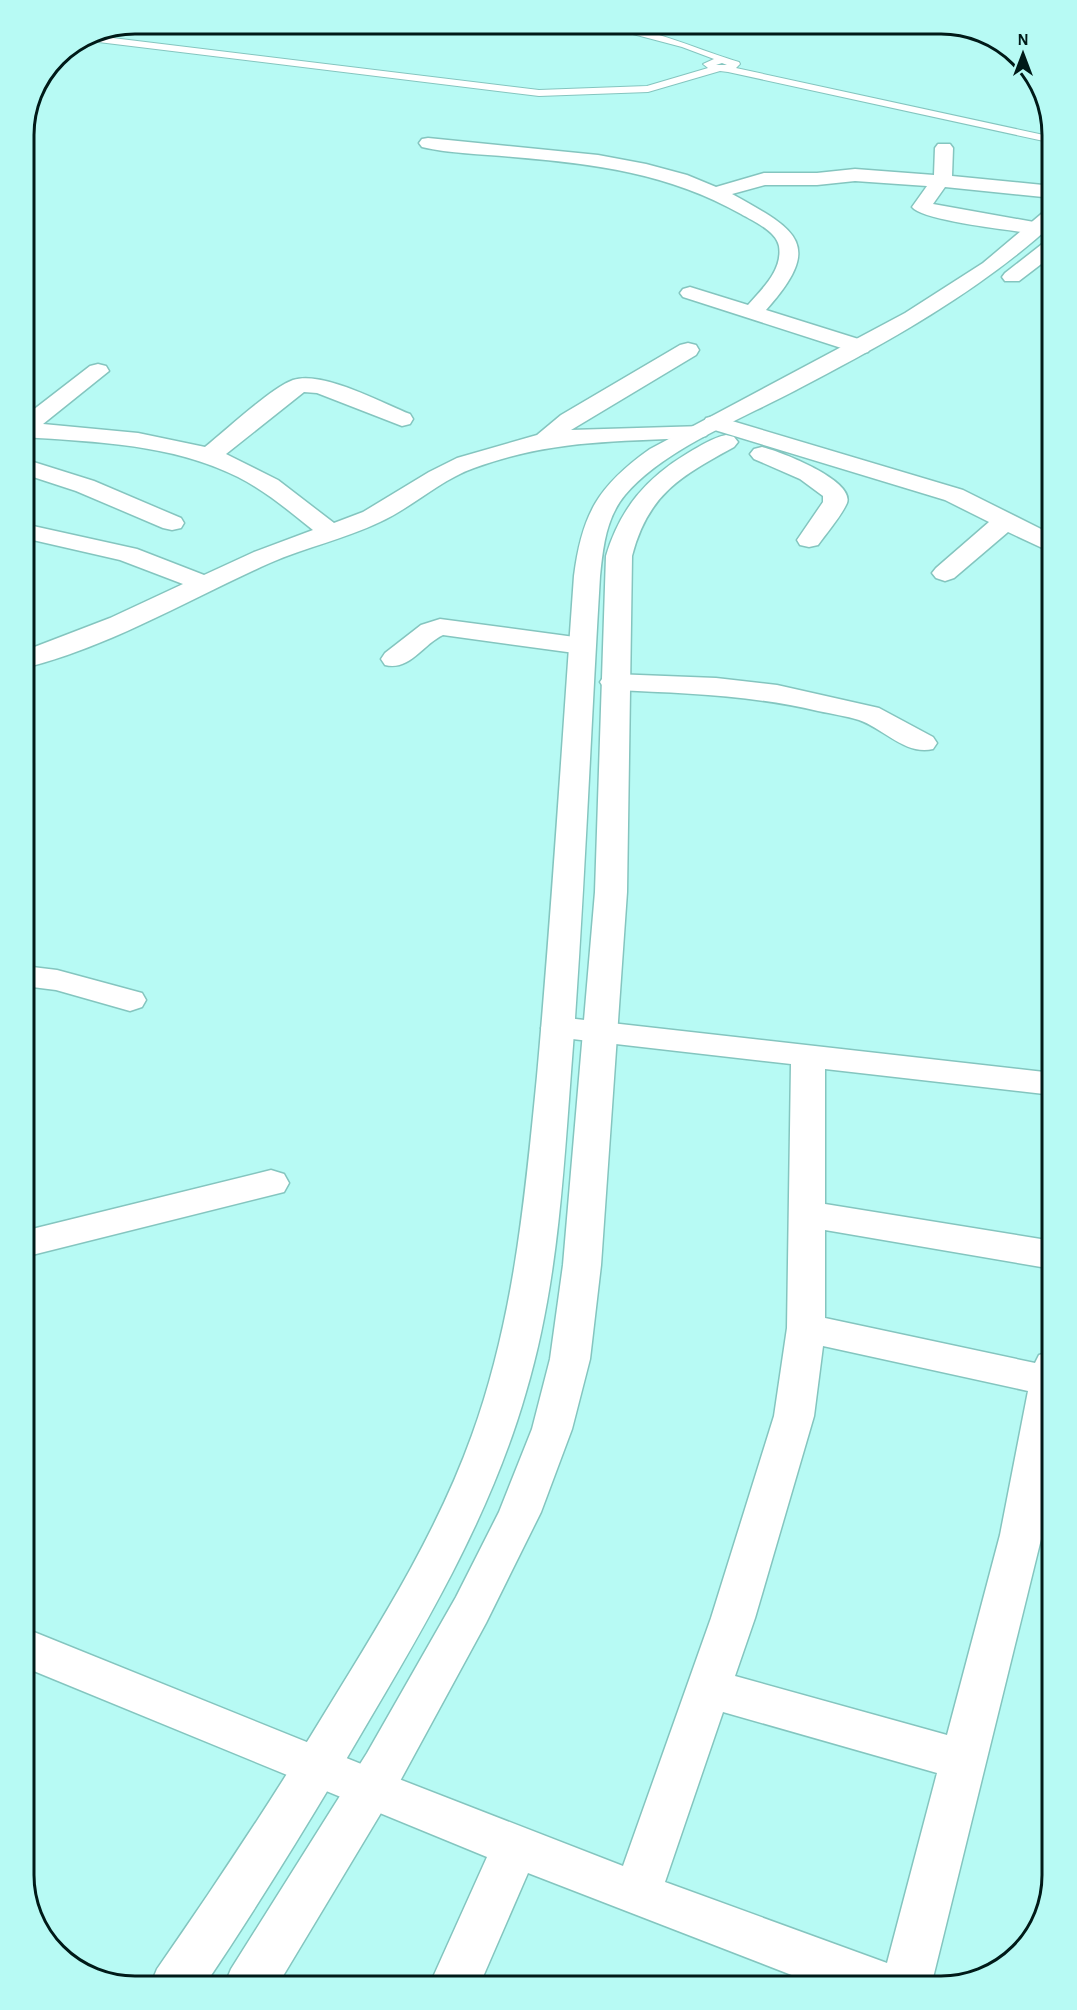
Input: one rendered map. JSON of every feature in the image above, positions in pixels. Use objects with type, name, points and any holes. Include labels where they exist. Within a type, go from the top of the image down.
[{"type":"street","points":[[428,143],[618,163],[689,180],[718,192],[776,228],[784,236],[789,247],[786,270],[752,313]]},
{"type":"street","points":[[944,148],[945,170],[940,182],[921,207],[941,213],[1042,228]]},
{"type":"street","points":[[718,192],[750,182],[774,178],[818,179],[855,175],[1042,191]]},
{"type":"street","points":[[256,1975],[370,1789],[476,1600],[520,1512],[552,1429],[570,1359],[582,1265],[611,892],[614,682],[619,556],[629,520],[644,500],[676,470],[731,430],[860,347],[919,315],[1042,233]]},
{"type":"street","points":[[182,1975],[318,1766],[378,1666],[436,1561],[479,1474],[507,1392],[531,1287],[542,1202],[558,1028],[587,576],[597,523],[609,500],[645,462],[731,430],[956,317],[1042,235]]},
{"type":"street","points":[[690,294],[860,347]]},
{"type":"street","points":[[544,440],[569,420],[688,350]]},
{"type":"street","points":[[35,421],[98,371]]},
{"type":"street","points":[[208,457],[290,390],[300,385],[320,386],[402,419]]},
{"type":"street","points":[[35,430],[122,437],[188,450],[249,473],[332,533]]},
{"type":"street","points":[[731,430],[754,446],[757,451],[808,474],[836,493],[835,502],[809,540]]},
{"type":"street","points":[[35,657],[118,624],[263,557],[372,517],[437,477],[465,463],[544,440],[587,435],[731,430],[954,495],[1042,539]]},
{"type":"street","points":[[35,470],[85,486],[172,523]]},
{"type":"street","points":[[945,573],[1007,520]]},
{"type":"street","points":[[35,533],[128,554],[205,584]]},
{"type":"street","points":[[395,659],[430,631],[440,627],[582,646]]},
{"type":"street","points":[[614,682],[716,686],[777,693],[869,714],[923,743]]},
{"type":"street","points":[[35,977],[57,980],[130,1000]]},
{"type":"street","points":[[558,1028],[1042,1083]]},
{"type":"street","points":[[637,1894],[733,1618],[794,1416],[806,1328],[808,1056]]},
{"type":"street","points":[[34,1241],[271,1183]]},
{"type":"street","points":[[806,1214],[1042,1253]]},
{"type":"street","points":[[806,1328],[1042,1371]]},
{"type":"street","points":[[909,1976],[1021,1535],[1042,1425]]},
{"type":"street","points":[[34,1651],[370,1789],[637,1894],[857,1976]]},
{"type":"street","points":[[709,1688],[964,1761]]},
{"type":"street","points":[[459,1975],[516,1846]]},
{"type":"lane","points":[[640,35],[685,45],[720,65],[1042,130]]},
{"type":"lane","points":[[103,40],[507,90],[563,94],[648,89],[720,65]]},
{"type":"lane","points":[[660,40],[720,65],[1042,138]]}]
